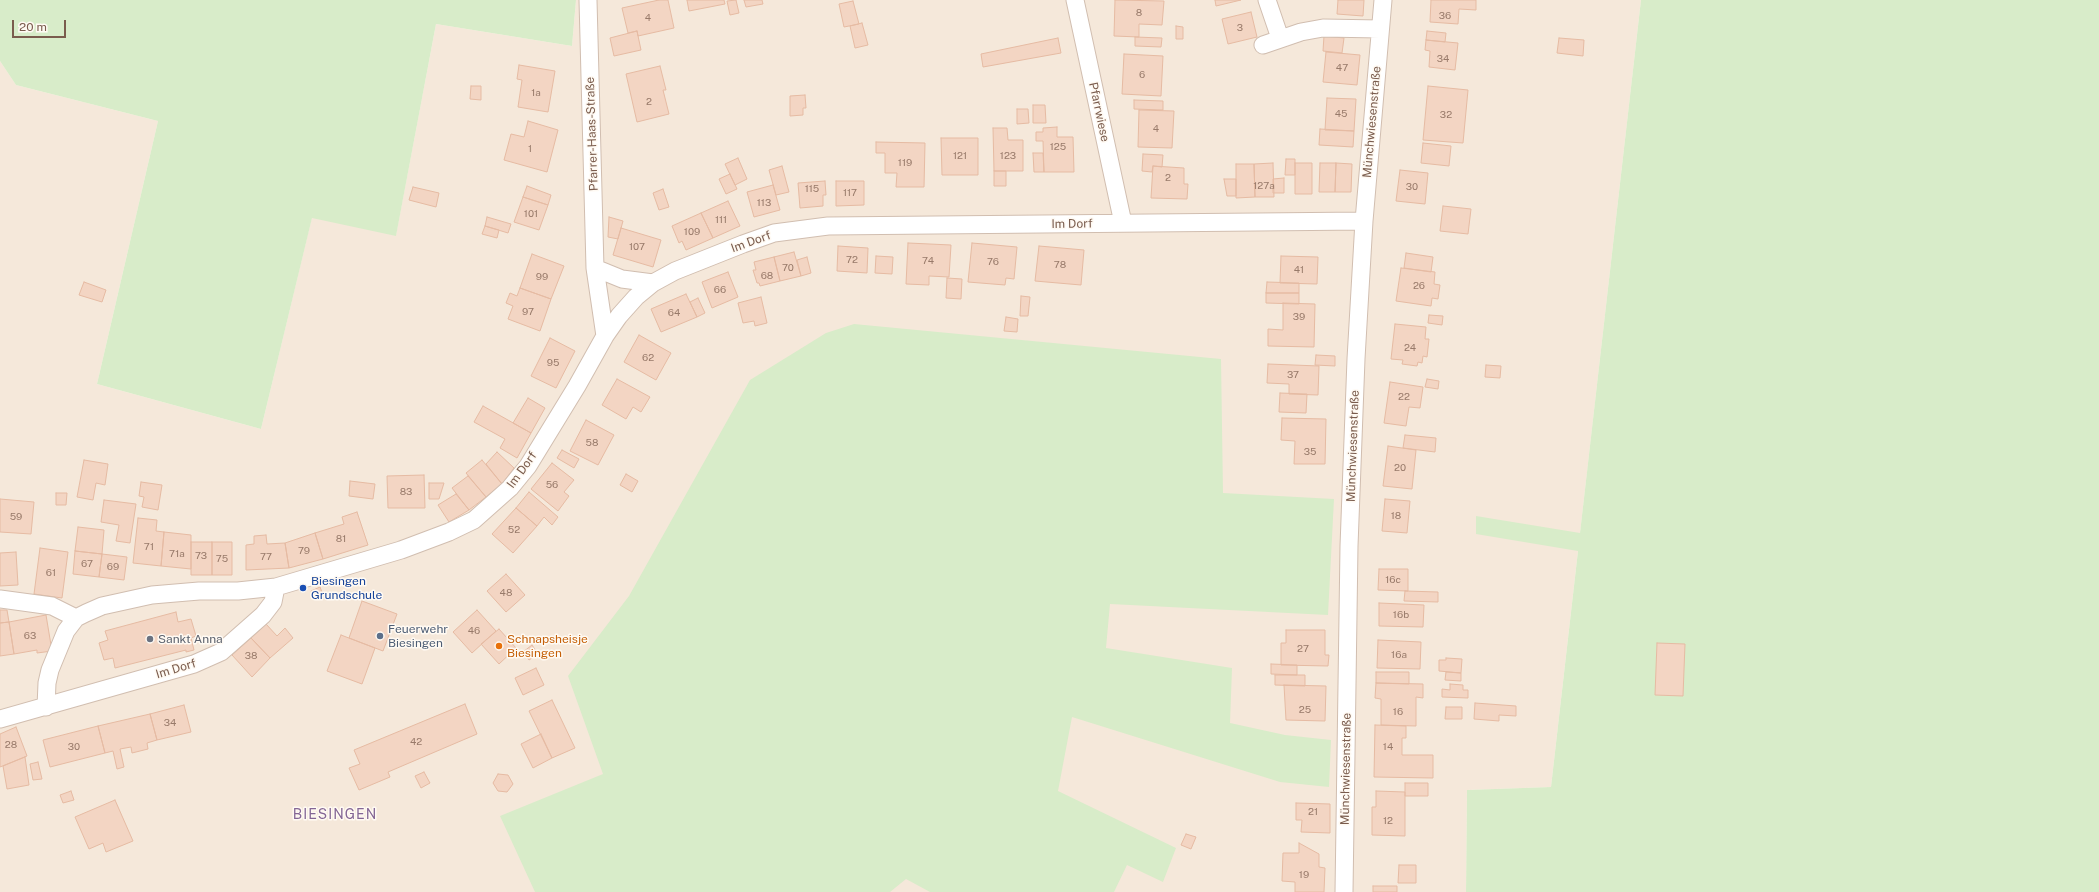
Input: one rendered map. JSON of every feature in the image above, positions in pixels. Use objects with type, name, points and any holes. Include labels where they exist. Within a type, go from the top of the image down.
[{"type":"street","name":"Pfarrer-Haas-Straße","points":[[588,0],[596,268],[605,336]]},
{"type":"street","name":"Pfarrwiese","points":[[1075,0],[1123,223]]},
{"type":"street","points":[[1267,0],[1280,38]]},
{"type":"street","name":"Münchwiesenstraße","points":[[1344,892],[1349,538],[1356,359],[1364,221],[1383,0]]},
{"type":"street","points":[[1263,45],[1301,32],[1323,28],[1380,29]]},
{"type":"street","name":"Im Dorf","points":[[76,618],[102,606],[152,595],[199,591],[238,591],[276,587],[401,550],[449,532],[474,520],[510,488],[528,466],[577,386],[605,336],[619,316],[653,283],[675,271],[774,233],[800,228],[828,226],[1364,221]]},
{"type":"street","points":[[596,268],[622,279],[653,283]]},
{"type":"street","name":"Im Dorf","points":[[0,719],[194,664],[221,652],[263,615],[273,602],[276,587]]},
{"type":"street","points":[[0,599],[52,606],[76,618],[66,631],[50,670],[47,683],[46,707]]},
{"type":"shaded area","points":[[576,0],[1641,0],[1551,787],[1467,790],[1466,892],[0,892],[0,61],[16,85],[158,121],[97,384],[261,429],[312,217],[396,235],[436,24],[572,46]]},
{"type":"green space","points":[[0,0],[576,0],[572,46],[436,24],[396,236],[312,218],[261,429],[97,384],[158,121],[16,85],[0,61]]},
{"type":"green space","points":[[1641,0],[2099,0],[2099,892],[1466,892],[1467,790],[1551,787],[1578,551],[1476,534],[1476,516],[1580,533]]},
{"type":"green space","points":[[854,324],[1221,359],[1223,493],[1334,499],[1328,615],[1110,604],[1106,648],[1232,668],[1230,723],[1285,735],[1331,740],[1329,787],[1280,782],[1072,717],[1058,791],[1176,848],[1163,882],[1127,865],[1114,892],[930,892],[906,879],[890,892],[535,892],[500,816],[603,774],[568,676],[629,596],[750,380],[826,333]]},
{"type":"building","points":[[659,0],[668,0],[674,28],[638,36],[637,31],[628,33],[622,8]]},
{"type":"building","points":[[687,0],[724,0],[725,4],[689,11]]},
{"type":"building","points":[[736,0],[739,13],[730,15],[727,1]]},
{"type":"building","points":[[744,0],[762,0],[763,4],[746,7]]},
{"type":"building","points":[[1115,0],[1164,1],[1162,25],[1139,24],[1139,37],[1114,36]]},
{"type":"building","points":[[1215,0],[1241,0],[1216,6]]},
{"type":"building","points":[[1338,0],[1364,0],[1363,16],[1337,14]]},
{"type":"building","points":[[1431,0],[1476,0],[1476,10],[1459,9],[1458,24],[1430,22]]},
{"type":"building","points":[[853,1],[859,24],[844,27],[839,4]]},
{"type":"building","points":[[1251,12],[1257,37],[1228,44],[1222,19]]},
{"type":"building","points":[[862,23],[868,45],[855,48],[850,26]]},
{"type":"building","points":[[1176,26],[1183,27],[1183,39],[1176,39]]},
{"type":"building","points":[[637,31],[641,50],[614,56],[610,38]]},
{"type":"building","points":[[1427,31],[1446,33],[1445,42],[1426,40]]},
{"type":"building","points":[[1324,36],[1344,38],[1342,53],[1323,51]]},
{"type":"building","points":[[1135,37],[1162,38],[1161,47],[1135,46]]},
{"type":"building","points":[[1058,38],[1061,53],[983,67],[981,54]]},
{"type":"building","points":[[1559,38],[1584,40],[1583,56],[1557,53]]},
{"type":"building","points":[[1426,40],[1458,43],[1455,70],[1429,67],[1430,51],[1425,50]]},
{"type":"building","points":[[1326,52],[1360,55],[1357,85],[1323,82]]},
{"type":"building","points":[[1124,54],[1163,56],[1161,96],[1122,94]]},
{"type":"building","points":[[519,65],[555,71],[548,112],[518,107],[522,80],[517,79]]},
{"type":"building","points":[[660,66],[666,90],[663,90],[669,114],[637,122],[626,74]]},
{"type":"building","points":[[471,86],[481,86],[481,100],[470,99]]},
{"type":"building","points":[[1428,86],[1468,90],[1463,143],[1423,140]]},
{"type":"building","points":[[805,95],[806,108],[803,108],[803,115],[790,116],[790,96]]},
{"type":"building","points":[[1327,98],[1356,99],[1354,131],[1325,130]]},
{"type":"building","points":[[1134,100],[1163,101],[1163,110],[1134,109]]},
{"type":"building","points":[[1033,105],[1045,105],[1046,123],[1033,123]]},
{"type":"building","points":[[1017,109],[1028,109],[1029,123],[1017,124]]},
{"type":"building","points":[[1139,110],[1174,111],[1172,148],[1138,147]]},
{"type":"building","points":[[528,121],[558,130],[547,172],[504,160],[511,134],[524,137]]},
{"type":"building","points":[[1057,127],[1057,137],[1073,137],[1074,172],[1044,172],[1043,141],[1036,141],[1036,132],[1043,132],[1043,128]]},
{"type":"building","points":[[993,128],[1007,128],[1008,140],[1023,140],[1023,171],[994,171]]},
{"type":"building","points":[[1320,129],[1354,131],[1353,147],[1319,145]]},
{"type":"building","points":[[941,138],[978,138],[978,175],[942,175]]},
{"type":"building","points":[[876,142],[925,143],[924,187],[896,187],[897,173],[885,173],[885,153],[876,153]]},
{"type":"building","points":[[1423,143],[1451,146],[1449,166],[1421,163]]},
{"type":"building","points":[[1033,153],[1043,153],[1044,172],[1034,172]]},
{"type":"building","points":[[1143,154],[1163,155],[1162,167],[1153,166],[1152,172],[1142,171]]},
{"type":"building","points":[[738,158],[747,179],[735,185],[725,164]]},
{"type":"building","points":[[1286,159],[1295,159],[1295,175],[1285,175]]},
{"type":"building","points":[[1273,163],[1274,197],[1255,197],[1254,164]]},
{"type":"building","points":[[1295,163],[1312,163],[1312,194],[1295,194]]},
{"type":"building","points":[[1320,163],[1336,163],[1335,192],[1319,192]]},
{"type":"building","points":[[1336,163],[1352,164],[1351,192],[1335,192]]},
{"type":"building","points":[[1236,164],[1254,164],[1255,197],[1236,198]]},
{"type":"building","points":[[782,166],[789,192],[776,195],[769,170]]},
{"type":"building","points":[[1153,166],[1184,168],[1184,184],[1188,184],[1187,199],[1151,198]]},
{"type":"building","points":[[1400,170],[1428,173],[1425,204],[1396,201]]},
{"type":"building","points":[[994,171],[1006,171],[1006,186],[994,186]]},
{"type":"building","points":[[730,174],[737,189],[726,194],[719,179]]},
{"type":"building","points":[[1284,178],[1284,193],[1273,193],[1273,179]]},
{"type":"building","points":[[1224,179],[1236,179],[1236,196],[1227,196]]},
{"type":"building","points":[[825,181],[826,195],[823,195],[823,206],[800,208],[798,183]]},
{"type":"building","points":[[836,181],[864,181],[864,205],[836,206]]},
{"type":"building","points":[[773,185],[780,210],[754,217],[747,192]]},
{"type":"building","points":[[527,186],[551,195],[548,205],[523,197]]},
{"type":"building","points":[[413,187],[439,193],[436,207],[409,200]]},
{"type":"building","points":[[663,189],[669,207],[659,210],[653,193]]},
{"type":"building","points":[[523,197],[548,205],[539,230],[514,222]]},
{"type":"building","points":[[728,201],[740,226],[713,238],[701,213]]},
{"type":"building","points":[[1443,206],[1471,209],[1468,234],[1440,231]]},
{"type":"building","points":[[701,213],[713,238],[686,250],[682,241],[679,243],[672,226]]},
{"type":"building","points":[[487,217],[511,224],[508,233],[485,226]]},
{"type":"building","points":[[609,217],[623,221],[618,239],[608,237]]},
{"type":"building","points":[[485,226],[499,230],[497,238],[482,234]]},
{"type":"building","points":[[621,228],[661,240],[653,267],[613,255]]},
{"type":"building","points":[[908,243],[951,245],[949,277],[929,276],[929,285],[906,284]]},
{"type":"building","points":[[972,243],[1017,247],[1014,279],[1006,278],[1005,285],[968,282]]},
{"type":"building","points":[[838,246],[868,248],[867,273],[837,271]]},
{"type":"building","points":[[1039,246],[1084,250],[1081,285],[1035,281]]},
{"type":"building","points":[[794,252],[801,276],[780,281],[774,257]]},
{"type":"building","points":[[1406,253],[1433,257],[1431,272],[1404,268]]},
{"type":"building","points":[[532,254],[564,266],[551,299],[520,288]]},
{"type":"building","points":[[876,256],[893,257],[892,274],[875,273]]},
{"type":"building","points":[[1281,256],[1318,257],[1317,284],[1280,283]]},
{"type":"building","points":[[774,257],[780,281],[760,286],[759,283],[757,283],[753,270],[756,270],[754,262]]},
{"type":"building","points":[[807,257],[811,273],[801,276],[797,260]]},
{"type":"building","points":[[1401,268],[1435,272],[1434,284],[1440,285],[1438,299],[1432,298],[1431,306],[1396,301]]},
{"type":"building","points":[[728,272],[738,297],[712,308],[702,282]]},
{"type":"building","points":[[947,278],[962,279],[961,299],[946,298]]},
{"type":"building","points":[[84,282],[106,290],[102,302],[79,295]]},
{"type":"building","points":[[1267,282],[1299,283],[1299,293],[1266,293]]},
{"type":"building","points":[[520,288],[551,299],[540,331],[508,319],[513,306],[506,303],[510,293],[517,296]]},
{"type":"building","points":[[1266,293],[1299,293],[1299,304],[1266,303]]},
{"type":"building","points":[[686,294],[697,317],[661,332],[651,309]]},
{"type":"building","points":[[1021,296],[1030,297],[1028,316],[1020,316]]},
{"type":"building","points":[[761,297],[767,323],[755,326],[754,321],[743,323],[738,303]]},
{"type":"building","points":[[698,298],[705,313],[697,317],[690,302]]},
{"type":"building","points":[[1283,303],[1315,304],[1314,347],[1268,346],[1268,329],[1283,330]]},
{"type":"building","points":[[1429,315],[1443,316],[1442,325],[1428,323]]},
{"type":"building","points":[[1006,317],[1018,319],[1017,332],[1004,331]]},
{"type":"building","points":[[1395,324],[1426,327],[1425,339],[1429,339],[1427,357],[1423,356],[1422,363],[1418,362],[1417,366],[1402,364],[1403,360],[1391,359]]},
{"type":"building","points":[[639,335],[671,353],[656,380],[624,362]]},
{"type":"building","points":[[550,338],[575,351],[556,388],[531,376]]},
{"type":"building","points":[[1316,355],[1335,356],[1335,366],[1315,365]]},
{"type":"building","points":[[1268,364],[1319,366],[1318,395],[1289,394],[1289,384],[1267,383]]},
{"type":"building","points":[[1486,365],[1501,366],[1500,378],[1485,377]]},
{"type":"building","points":[[617,379],[650,397],[641,412],[633,407],[626,419],[602,405]]},
{"type":"building","points":[[1427,379],[1439,381],[1438,389],[1425,387]]},
{"type":"building","points":[[1390,382],[1423,387],[1420,408],[1409,407],[1406,426],[1384,423]]},
{"type":"building","points":[[1280,393],[1307,394],[1306,413],[1279,412]]},
{"type":"building","points":[[528,398],[545,408],[531,433],[513,423]]},
{"type":"building","points":[[483,406],[531,433],[517,458],[500,448],[505,439],[474,422]]},
{"type":"building","points":[[1282,418],[1326,419],[1325,464],[1294,464],[1295,441],[1281,440]]},
{"type":"building","points":[[586,420],[614,435],[598,465],[570,451]]},
{"type":"building","points":[[1405,435],[1436,438],[1435,452],[1403,448]]},
{"type":"building","points":[[1388,446],[1416,450],[1412,489],[1383,486]]},
{"type":"building","points":[[562,450],[579,459],[574,468],[557,458]]},
{"type":"building","points":[[497,452],[514,468],[502,484],[486,464]]},
{"type":"building","points":[[84,460],[108,464],[105,485],[96,483],[93,500],[77,497]]},
{"type":"building","points":[[482,460],[502,484],[486,497],[466,473]]},
{"type":"building","points":[[552,463],[574,480],[564,492],[569,496],[558,511],[531,489]]},
{"type":"building","points":[[626,474],[638,481],[632,492],[620,485]]},
{"type":"building","points":[[424,475],[425,508],[388,508],[387,476]]},
{"type":"building","points":[[468,476],[486,497],[469,510],[452,488]]},
{"type":"building","points":[[350,481],[375,484],[373,499],[349,496]]},
{"type":"building","points":[[141,482],[162,485],[158,510],[142,507],[144,497],[139,496]]},
{"type":"building","points":[[429,483],[444,483],[439,499],[429,499]]},
{"type":"building","points":[[529,492],[558,517],[552,525],[544,517],[537,526],[516,508]]},
{"type":"building","points":[[56,493],[67,493],[66,505],[56,505]]},
{"type":"building","points":[[456,494],[469,510],[449,522],[438,505]]},
{"type":"building","points":[[0,499],[34,502],[31,534],[0,532]]},
{"type":"building","points":[[1385,499],[1410,501],[1407,533],[1382,531]]},
{"type":"building","points":[[104,500],[136,504],[130,543],[116,541],[119,525],[101,522]]},
{"type":"building","points":[[516,508],[537,526],[513,553],[492,534]]},
{"type":"building","points":[[357,512],[368,545],[323,559],[315,533],[344,524],[342,517]]},
{"type":"building","points":[[138,518],[157,520],[156,531],[164,532],[161,566],[133,563]]},
{"type":"building","points":[[78,527],[104,530],[102,554],[75,551]]},
{"type":"building","points":[[164,532],[191,535],[191,569],[161,566]]},
{"type":"building","points":[[315,533],[323,559],[289,568],[285,543]]},
{"type":"building","points":[[266,535],[267,544],[285,543],[289,568],[246,570],[246,545],[254,544],[254,536]]},
{"type":"building","points":[[191,542],[212,542],[212,575],[191,575]]},
{"type":"building","points":[[212,542],[232,542],[232,575],[212,575]]},
{"type":"building","points":[[40,548],[68,552],[62,598],[34,594]]},
{"type":"building","points":[[75,551],[102,554],[99,577],[73,574]]},
{"type":"building","points":[[16,552],[18,585],[0,586],[0,553]]},
{"type":"building","points":[[102,554],[127,557],[124,580],[99,577]]},
{"type":"building","points":[[1379,569],[1408,569],[1408,591],[1378,590]]},
{"type":"building","points":[[506,574],[525,595],[506,612],[487,591]]},
{"type":"building","points":[[320,587],[323,595],[315,599],[311,591]]},
{"type":"building","points":[[1405,591],[1438,592],[1438,602],[1404,601]]},
{"type":"building","points":[[362,601],[397,614],[383,651],[349,638]]},
{"type":"building","points":[[1379,603],[1424,605],[1423,627],[1379,626]]},
{"type":"building","points":[[0,610],[7,610],[9,622],[0,623]]},
{"type":"building","points":[[477,610],[496,631],[472,653],[453,632]]},
{"type":"building","name":"Sankt Anna","points":[[176,612],[178,622],[191,619],[196,636],[191,638],[194,650],[186,652],[186,650],[115,668],[113,658],[104,660],[99,643],[108,640],[105,631]]},
{"type":"building","points":[[46,615],[52,651],[37,653],[37,650],[14,654],[9,622]]},
{"type":"building","points":[[9,622],[14,654],[0,656],[0,623]]},
{"type":"building","points":[[266,624],[277,636],[285,628],[293,638],[270,658],[251,638]]},
{"type":"building","name":"Schnapsheisje Biesingen","points":[[499,629],[516,648],[499,664],[481,644]]},
{"type":"building","points":[[1286,630],[1325,630],[1325,655],[1329,655],[1328,666],[1281,665],[1281,643],[1286,643]]},
{"type":"building","points":[[341,635],[375,648],[362,684],[327,671]]},
{"type":"building","points":[[251,638],[270,658],[252,677],[232,655]]},
{"type":"building","points":[[1378,640],[1421,642],[1420,669],[1377,668]]},
{"type":"building","points":[[1657,643],[1685,644],[1683,696],[1655,695]]},
{"type":"building","points":[[532,645],[538,654],[529,660],[523,652]]},
{"type":"building","points":[[1446,658],[1462,659],[1461,673],[1439,671],[1439,660],[1446,660]]},
{"type":"building","points":[[1271,664],[1297,665],[1297,675],[1271,674]]},
{"type":"building","points":[[536,668],[544,685],[523,695],[515,678]]},
{"type":"building","points":[[1376,672],[1409,672],[1409,684],[1376,683]]},
{"type":"building","points":[[1446,672],[1461,673],[1461,681],[1445,680]]},
{"type":"building","points":[[1275,675],[1305,675],[1305,686],[1275,685]]},
{"type":"building","points":[[1376,683],[1423,684],[1423,698],[1416,697],[1416,726],[1381,725],[1381,699],[1375,698]]},
{"type":"building","points":[[1450,684],[1463,685],[1463,690],[1468,690],[1468,698],[1442,697],[1442,689],[1450,690]]},
{"type":"building","points":[[1284,685],[1326,686],[1325,721],[1286,720]]},
{"type":"building","points":[[552,700],[575,748],[552,758],[529,711]]},
{"type":"building","points":[[1475,703],[1516,706],[1516,716],[1499,715],[1499,721],[1474,719]]},
{"type":"building","points":[[465,704],[477,734],[388,772],[390,777],[359,790],[349,768],[360,764],[354,750]]},
{"type":"building","points":[[184,705],[191,732],[157,740],[150,714]]},
{"type":"building","points":[[1446,707],[1462,707],[1462,719],[1445,719]]},
{"type":"building","points":[[150,714],[157,740],[147,743],[148,749],[132,753],[131,747],[120,749],[124,767],[117,769],[113,751],[105,753],[98,726]]},
{"type":"building","points":[[1375,725],[1406,726],[1406,738],[1402,738],[1402,755],[1433,755],[1433,778],[1374,777]]},
{"type":"building","points":[[98,726],[105,753],[50,767],[43,740]]},
{"type":"building","points":[[16,727],[27,756],[0,767],[0,734]]},
{"type":"building","points":[[541,734],[552,758],[533,768],[521,744]]},
{"type":"building","points":[[25,757],[29,785],[7,789],[3,766]]},
{"type":"building","points":[[38,762],[42,779],[33,780],[30,764]]},
{"type":"building","points":[[424,772],[430,783],[421,788],[415,776]]},
{"type":"building","points":[[498,774],[508,775],[513,784],[507,792],[498,791],[493,783]]},
{"type":"building","points":[[1405,783],[1428,783],[1428,796],[1405,796]]},
{"type":"building","points":[[71,791],[74,800],[63,803],[60,795]]},
{"type":"building","points":[[1376,791],[1405,792],[1405,836],[1372,835],[1372,807],[1376,807]]},
{"type":"building","points":[[115,800],[133,841],[106,852],[103,843],[89,849],[75,817]]},
{"type":"building","points":[[1296,803],[1330,804],[1330,833],[1301,832],[1302,820],[1296,820]]},
{"type":"building","points":[[1186,834],[1196,837],[1191,849],[1181,845]]},
{"type":"building","points":[[1299,843],[1319,854],[1319,867],[1325,868],[1324,892],[1295,892],[1295,882],[1282,881],[1283,853],[1299,853]]},
{"type":"building","points":[[1399,865],[1416,865],[1416,883],[1398,883]]},
{"type":"building","points":[[1373,886],[1397,886],[1397,892],[1373,892]]},
{"type":"place","name":"Biesingen Grundschule","points":[[303,588]]},
{"type":"place","name":"Feuerwehr Biesingen","points":[[380,636]]},
{"type":"place","name":"Sankt Anna","points":[[150,639]]},
{"type":"place","name":"Schnapsheisje Biesingen","points":[[499,646]]},
{"type":"district","name":"BIESINGEN","points":[[335,815]]}]
